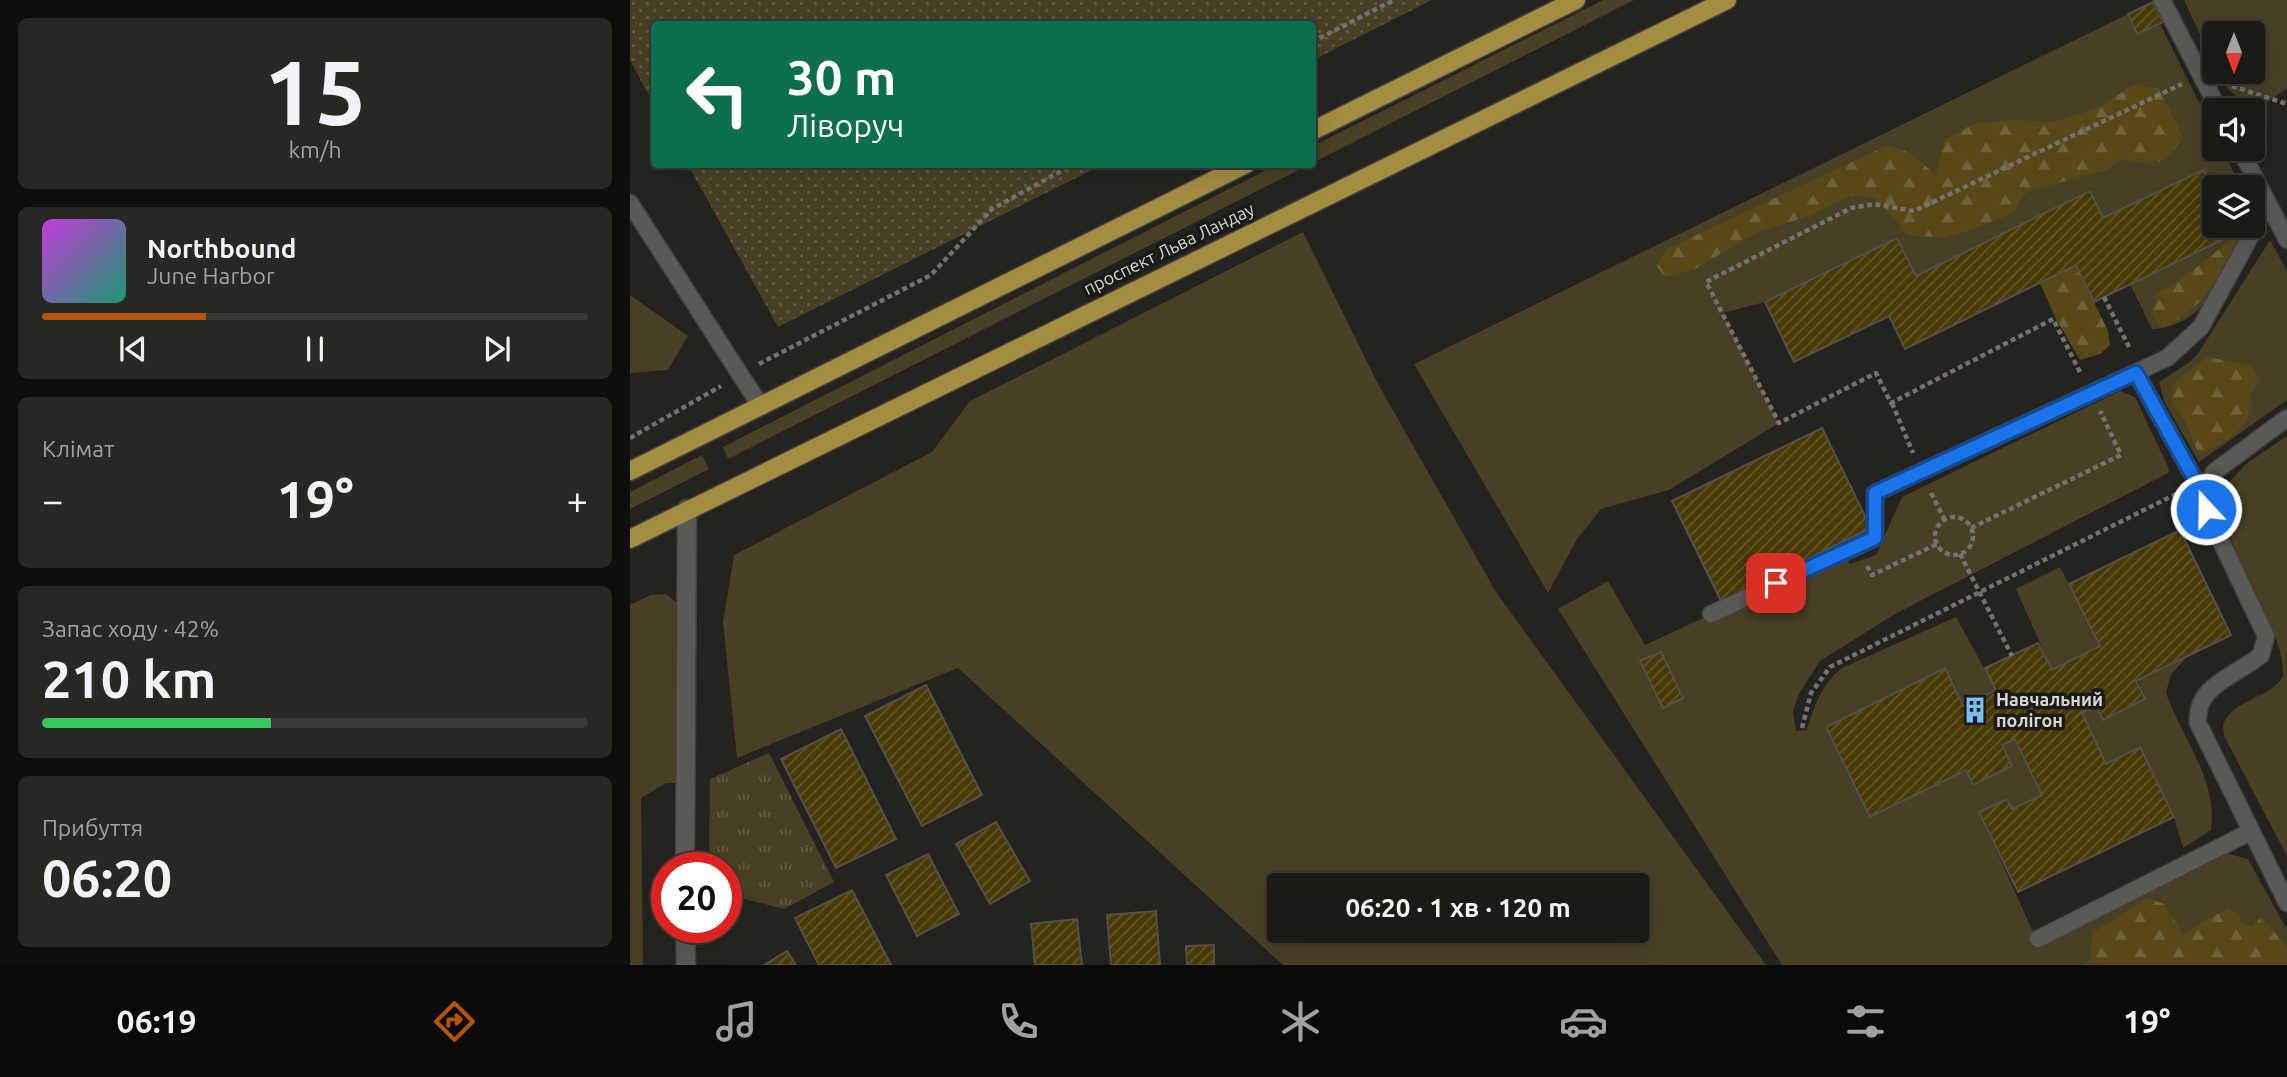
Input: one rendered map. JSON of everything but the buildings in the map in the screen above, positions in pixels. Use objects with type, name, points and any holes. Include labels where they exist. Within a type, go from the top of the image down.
[{"type":"main road","points":[[1316,129],[1576,0]]},
{"type":"main road","name":"проспект Льва Ландау","points":[[630,539],[1727,0]]},
{"type":"main road","points":[[630,471],[1238,168]]},
{"type":"street","points":[[685,852],[687,509]]},
{"type":"street","points":[[685,943],[686,965]]},
{"type":"lane","points":[[2162,0],[2213,98]]},
{"type":"lane","points":[[2245,161],[2287,240]]},
{"type":"lane","points":[[630,203],[761,407]]},
{"type":"lane","points":[[1711,614],[1875,538],[1875,493],[2166,358],[2201,327],[2268,204]]},
{"type":"lane","points":[[2138,372],[2201,490],[2206,509],[2266,636],[2261,655],[2210,689],[2202,698],[2197,710],[2198,723],[2287,903]]},
{"type":"lane","points":[[2201,490],[2214,472],[2287,418]]},
{"type":"lane","points":[[2038,939],[2250,832]]},
{"type":"path","points":[[1316,40],[1394,0]]},
{"type":"path","points":[[1971,528],[2121,455],[2053,319],[1891,403],[1876,373],[1779,423],[1706,282],[1851,208],[1874,204],[1914,211],[2201,75],[2287,104]]},
{"type":"path","points":[[630,438],[740,374],[931,275],[992,209],[1067,168]]},
{"type":"path","points":[[2104,297],[2138,372]]},
{"type":"path","points":[[1802,728],[1811,693],[1830,667],[1980,592],[2201,490]]},
{"type":"path","points":[[1948,518],[1960,518],[1971,528],[1971,544],[1960,554],[1945,553],[1937,544],[1936,532],[1948,518]]},
{"type":"path","points":[[1856,547],[1872,575],[1937,544]]},
{"type":"path","points":[[1960,554],[2012,656]]},
{"type":"green space","points":[[630,0],[1432,0],[1316,58],[1316,21],[651,21],[651,99],[630,60]]},
{"type":"green space","points":[[1603,0],[1634,0],[1316,161],[1316,144]]},
{"type":"green space","points":[[2184,0],[2287,0],[2287,88],[2266,103],[2265,98],[2240,98],[2224,84],[2265,84],[2265,21],[2202,21],[2202,38]]},
{"type":"green space","points":[[2128,14],[2137,34],[2160,24],[2202,108],[2202,161],[2228,161],[2235,175],[2205,175],[2202,170],[2103,218],[2090,191],[1916,276],[1897,238],[1765,302],[1723,313],[1779,423],[1669,490],[1601,509],[1577,539],[1548,593],[1414,364]]},
{"type":"green space","points":[[2133,85],[2158,88],[2183,136],[2177,147],[2158,162],[2121,159],[2107,170],[2027,191],[2012,213],[1943,238],[1908,235],[1875,197],[1850,196],[1809,216],[1758,232],[1695,269],[1666,277],[1656,266],[1667,249],[1888,145],[1910,153],[1936,175],[1944,141],[1973,124],[2017,120],[2054,122],[2098,108]]},
{"type":"green space","points":[[690,168],[1096,168],[778,327]]},
{"type":"green space","points":[[1270,168],[1302,168],[728,459],[723,447]]},
{"type":"green space","points":[[1303,232],[1377,382],[1496,592],[1766,965],[1283,965],[958,668],[737,758],[723,622],[734,555],[932,452],[970,401]]},
{"type":"green space","points":[[2226,238],[2245,238],[2224,276],[2202,306],[2188,318],[2171,326],[2152,329],[2130,284]]},
{"type":"green space","points":[[2233,238],[2239,238],[2222,271],[2202,298],[2177,320],[2162,328],[2153,314],[2156,294],[2183,278]]},
{"type":"green space","points":[[2270,240],[2287,271],[2287,400],[2199,462],[2164,401],[2159,382],[2190,362],[2199,352]]},
{"type":"green space","points":[[2076,265],[2108,331],[2110,345],[2100,354],[2080,360],[2055,317],[2040,283]]},
{"type":"green space","points":[[630,295],[688,336],[668,370],[630,373]]},
{"type":"green space","points":[[2207,357],[2251,366],[2260,381],[2249,395],[2250,406],[2244,425],[2219,445],[2199,454],[2184,419],[2171,401],[2174,383]]},
{"type":"green space","points":[[2120,391],[2135,397],[2169,469],[2168,473],[1895,614],[1820,661],[1799,694],[1793,712],[1796,731],[1807,730],[1820,696],[1829,681],[1842,668],[1956,617],[1996,690],[1963,706],[1944,669],[1826,727],[1870,817],[1966,770],[1973,785],[2011,766],[2002,745],[2015,739],[2042,795],[2012,809],[2007,799],[1979,812],[2039,945],[2217,857],[2230,854],[2248,859],[2287,930],[2287,965],[1782,965],[1558,609],[1608,581],[1645,645],[1842,553],[1850,564],[1876,555],[1902,497]]},
{"type":"green space","points":[[2287,436],[2287,856],[2224,736],[2223,725],[2235,709],[2270,690],[2283,676],[2281,656],[2274,634],[2230,534],[2224,510],[2225,487],[2246,464]]},
{"type":"green space","points":[[702,455],[709,469],[630,509],[630,492]]},
{"type":"green space","points":[[2060,567],[2100,646],[2052,670],[2016,589]]},
{"type":"green space","points":[[666,594],[686,610],[685,783],[666,783],[641,798],[643,965],[630,965],[630,605],[651,595]]},
{"type":"green space","points":[[2189,655],[2171,674],[2166,693],[2204,776],[2212,811],[2211,830],[2183,848],[2174,817],[2140,748],[2106,764],[2082,713],[2096,706],[2103,719],[2144,699],[2138,680]]},
{"type":"green space","points":[[769,753],[834,882],[784,909],[742,898],[742,852],[709,852],[710,779]]},
{"type":"green space","points":[[2148,898],[2164,904],[2183,934],[2228,908],[2240,915],[2242,924],[2251,927],[2262,917],[2287,948],[2287,965],[2082,965],[2091,960],[2092,933]]},
{"type":"place","name":"Навчальний полігон","points":[[1975,710]]},
{"type":"route","points":[[1776,583],[1875,538],[1875,493],[2136,373],[2204,496],[2206,509]]}]
